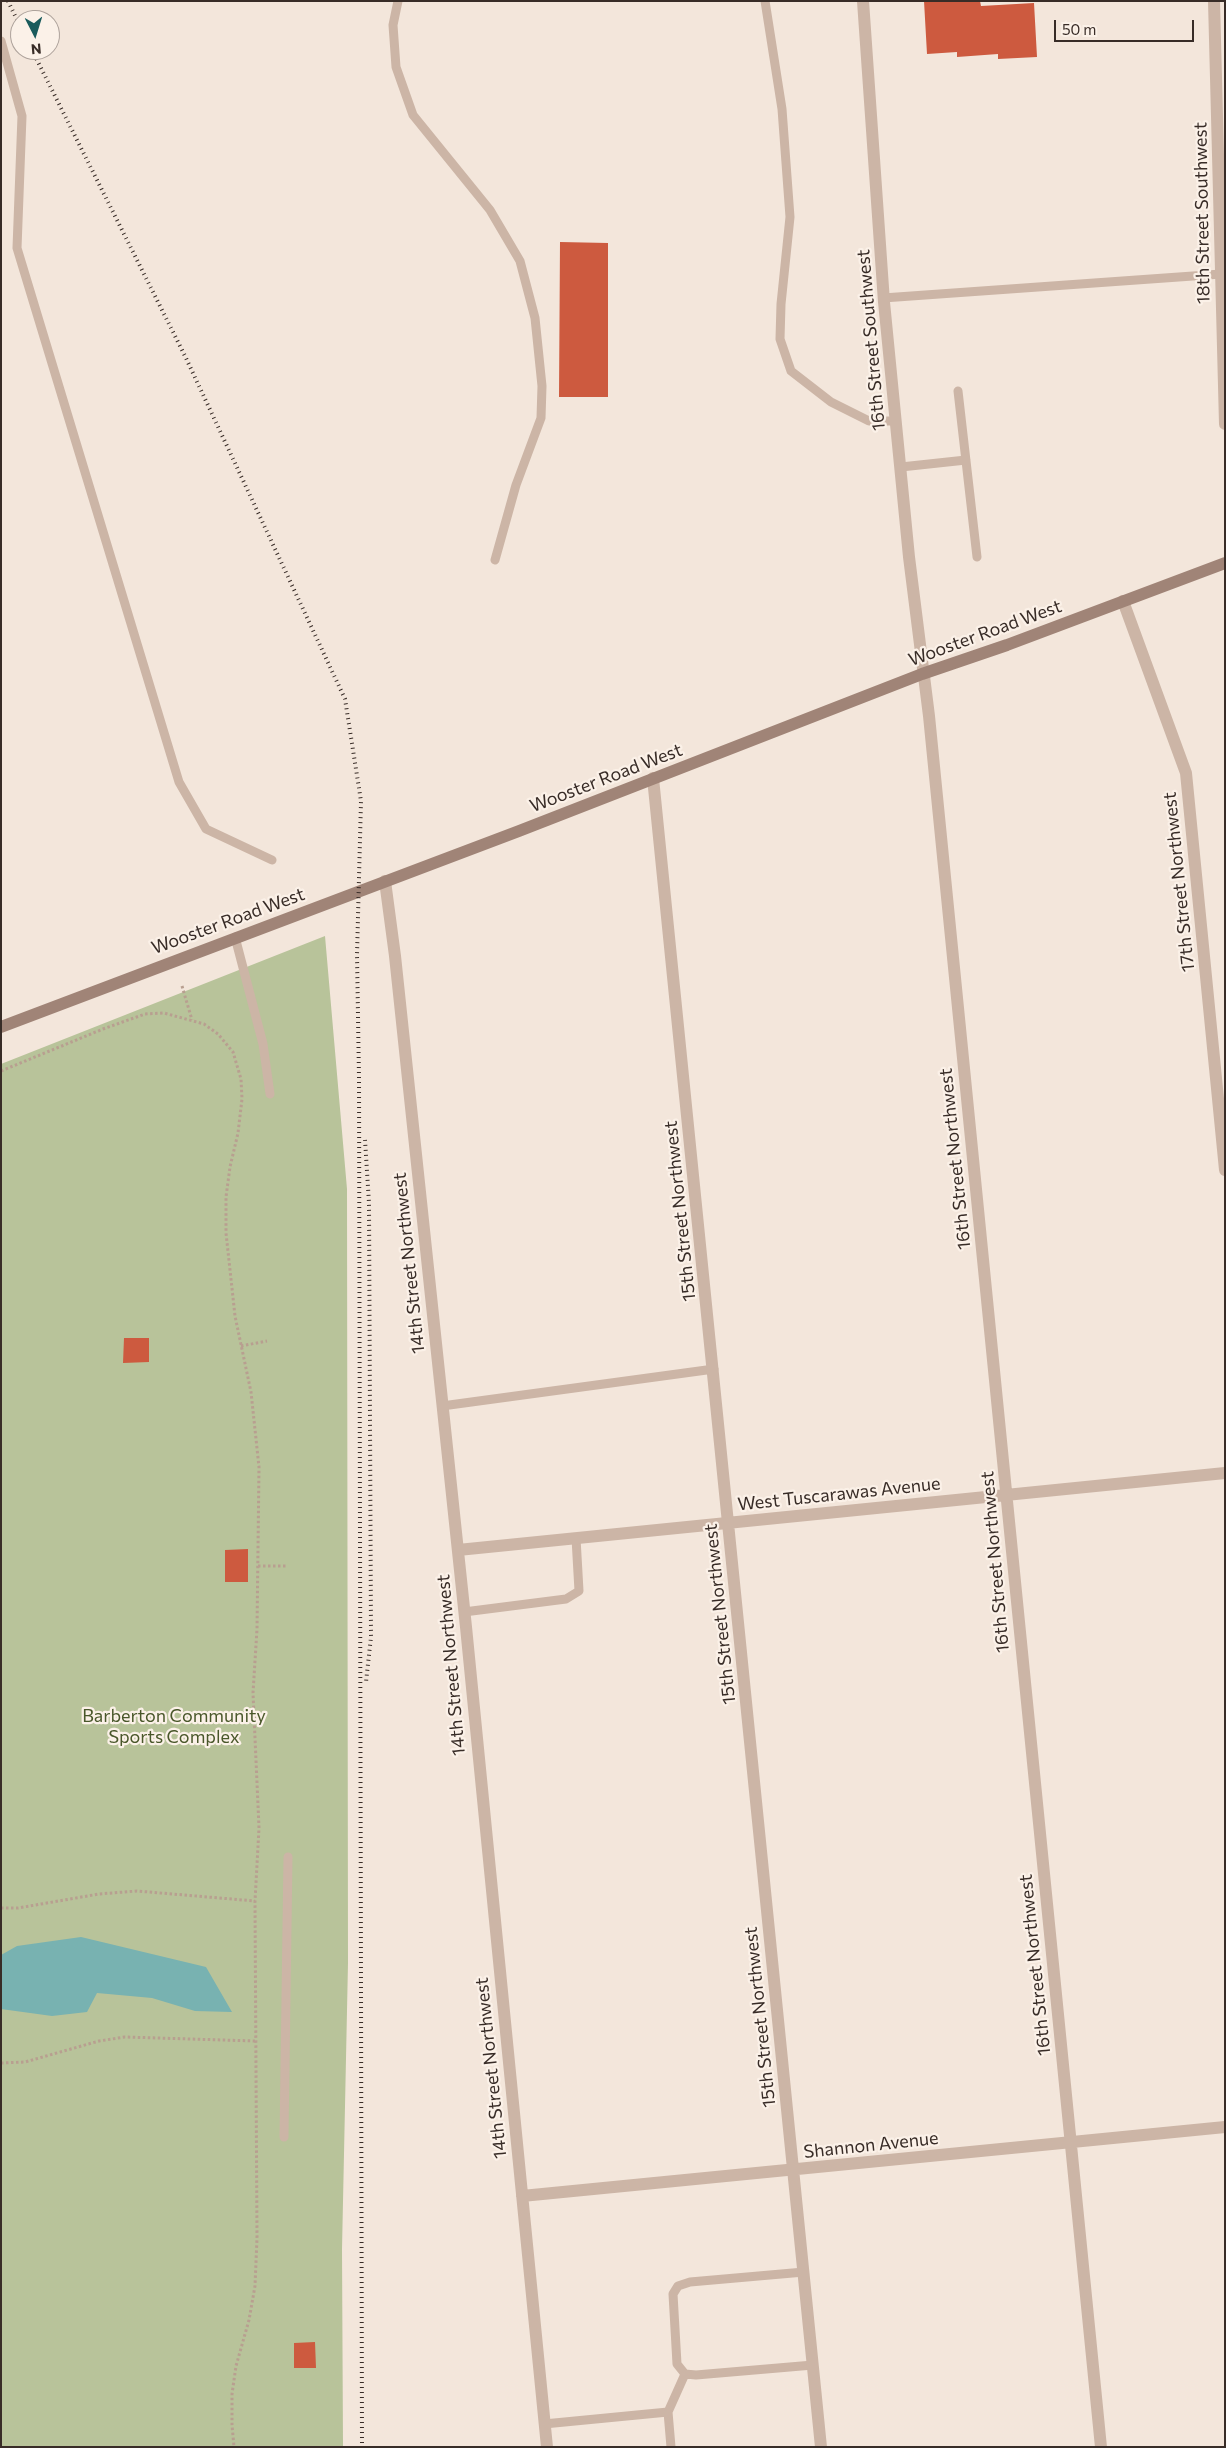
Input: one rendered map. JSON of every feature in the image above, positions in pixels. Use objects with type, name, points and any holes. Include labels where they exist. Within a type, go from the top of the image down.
[{"type":"main road","name":"Wooster Road West","points":[[1,1027],[922,674],[1225,562]]},
{"type":"street","name":"16th Street Southwest","points":[[863,1],[883,298],[922,674]]},
{"type":"street","name":"18th Street Southwest","points":[[1214,1],[1225,424]]},
{"type":"street","name":"17th Street Northwest","points":[[1123,600],[1186,772],[1225,1170]]},
{"type":"street","name":"16th Street Northwest","points":[[922,674],[929,716],[1101,2447]]},
{"type":"street","name":"15th Street Northwest","points":[[653,778],[821,2447]]},
{"type":"street","name":"14th Street Northwest","points":[[385,881],[395,956],[458,1550],[547,2447]]},
{"type":"street","name":"West Tuscarawas Avenue","points":[[458,1550],[1225,1473]]},
{"type":"street","name":"Shannon Avenue","points":[[522,2196],[1225,2127]]},
{"type":"lane","points":[[398,1],[393,25],[396,67],[413,114],[490,210],[520,260],[535,318],[542,386],[541,418],[516,485],[495,560]]},
{"type":"lane","points":[[765,1],[782,109],[790,217],[781,304],[780,339],[791,371],[830,402],[869,421],[896,421]]},
{"type":"lane","points":[[1,41],[22,116],[17,248],[179,782],[206,829],[272,860]]},
{"type":"lane","points":[[883,298],[1222,281]]},
{"type":"lane","points":[[958,391],[977,557]]},
{"type":"lane","points":[[900,467],[966,460]]},
{"type":"lane","points":[[235,937],[263,1044],[270,1094]]},
{"type":"lane","points":[[442,1406],[714,1370]]},
{"type":"lane","points":[[464,1612],[566,1599],[579,1592],[576,1538]]},
{"type":"lane","points":[[284,2137],[288,1857]]},
{"type":"lane","points":[[804,2272],[690,2282],[678,2286],[673,2294],[677,2364],[686,2374],[696,2375],[813,2365]]},
{"type":"lane","points":[[671,2447],[668,2412],[686,2374]]},
{"type":"lane","points":[[544,2424],[668,2412]]},
{"type":"path","points":[[182,986],[192,1020]]},
{"type":"path","points":[[1,1071],[144,1014],[164,1013],[204,1024],[218,1034],[233,1052],[241,1078],[242,1099],[238,1133],[230,1167],[226,1197],[226,1233],[235,1316],[251,1392],[258,1444],[257,1629],[253,1683],[259,1828],[255,1901],[257,2238],[255,2286],[249,2320],[236,2366],[232,2417],[234,2447]]},
{"type":"path","points":[[241,1346],[267,1341]]},
{"type":"path","points":[[258,1566],[286,1566]]},
{"type":"path","points":[[1,1908],[18,1908],[98,1894],[137,1890],[255,1901]]},
{"type":"path","points":[[1,2064],[24,2062],[99,2041],[125,2037],[255,2042]]},
{"type":"green space","name":"Barberton Community Sports Complex","points":[[325,936],[347,1189],[348,1963],[342,2249],[343,2447],[1,2447],[1,1064]]},
{"type":"water","points":[[81,1937],[206,1967],[232,2012],[195,2011],[152,1998],[97,1993],[87,2012],[52,2016],[1,2009],[1,1955],[17,1946]]},
{"type":"building","points":[[924,1],[980,1],[981,6],[1034,3],[1037,57],[998,59],[998,54],[957,57],[957,52],[927,54]]},
{"type":"building","points":[[560,242],[608,243],[608,397],[559,397]]},
{"type":"building","points":[[124,1338],[149,1338],[149,1362],[123,1363]]},
{"type":"building","points":[[248,1549],[248,1582],[225,1582],[225,1550]]},
{"type":"building","points":[[315,2342],[316,2368],[294,2368],[294,2343]]},
{"type":"railway","points":[[8,1],[12,10]]},
{"type":"railway","points":[[37,60],[185,356],[345,699],[361,801],[357,955],[359,1078],[362,2447]]},
{"type":"railway","points":[[365,1140],[369,1203],[371,1637],[366,1682]]}]
